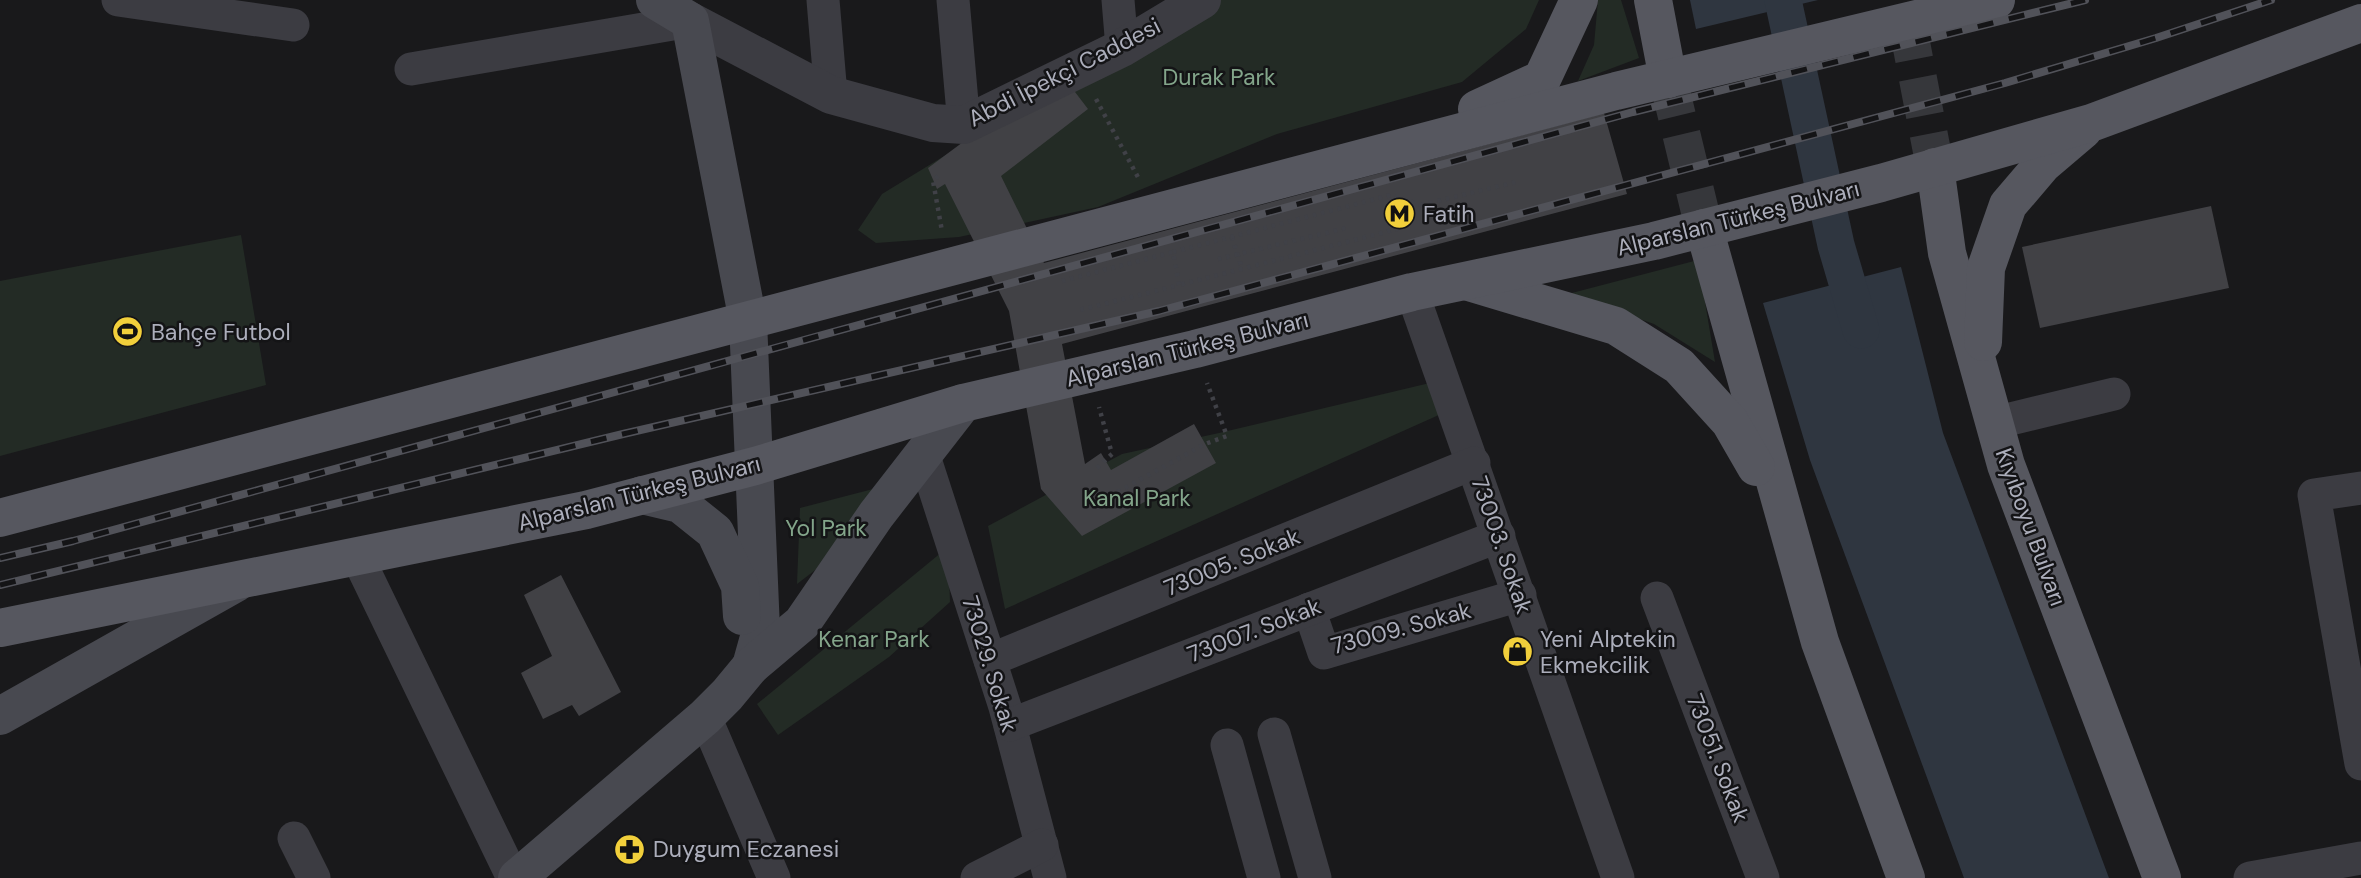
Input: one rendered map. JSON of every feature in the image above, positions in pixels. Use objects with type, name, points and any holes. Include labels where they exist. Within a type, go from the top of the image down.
[{"type":"main road","name":"Abdi İpekçi Caddesi","points":[[654,0],[690,21]]},
{"type":"main road","points":[[1377,154],[1542,79],[1579,0]]},
{"type":"main road","points":[[1653,0],[1668,79]]},
{"type":"main road","points":[[0,518],[1377,154],[1859,33],[1905,11],[1996,0]]},
{"type":"main road","points":[[690,21],[748,321],[761,630],[751,666]]},
{"type":"main road","name":"Alparslan Türkeş Bulvarı","points":[[0,628],[586,510],[755,466],[963,403],[1195,349],[1412,292],[1654,241],[1881,183],[2091,123],[2361,23]]},
{"type":"main road","points":[[1981,376],[1986,268],[2008,205],[2043,164],[2091,123]]},
{"type":"main road","name":"Kıyıboyu Bulvarı","points":[[1935,167],[1947,253],[2006,465],[2162,878]]},
{"type":"main road","points":[[1704,228],[1820,642],[1906,878]]},
{"type":"main road","points":[[1463,281],[1616,326],[1679,366],[1730,422],[1782,511]]},
{"type":"main road","points":[[515,878],[705,717],[751,666],[802,622],[876,515],[963,403]]},
{"type":"main road","points":[[642,495],[680,504],[715,532],[740,586],[744,638],[751,666]]},
{"type":"main road","points":[[0,716],[242,580]]},
{"type":"street","points":[[118,0],[293,25]]},
{"type":"street","points":[[823,0],[831,95]]},
{"type":"street","points":[[953,0],[964,125]]},
{"type":"street","points":[[1118,0],[1122,48]]},
{"type":"street","name":"Abdi İpekçi Caddesi","points":[[690,21],[831,95],[933,123],[964,125],[1122,48],[1202,0]]},
{"type":"street","points":[[411,69],[690,21]]},
{"type":"street","name":"73003. Sokak","points":[[1412,292],[1618,878]]},
{"type":"street","points":[[1994,423],[2114,394]]},
{"type":"street","name":"73029. Sokak","points":[[923,453],[1010,725],[1050,878]]},
{"type":"street","name":"73005. Sokak","points":[[990,660],[1474,463]]},
{"type":"street","points":[[2361,488],[2314,495],[2361,764]]},
{"type":"street","name":"73007. Sokak","points":[[1010,725],[1499,536]]},
{"type":"street","points":[[358,556],[515,878]]},
{"type":"street","name":"73009. Sokak","points":[[1309,609],[1324,653],[1520,595]]},
{"type":"street","name":"73051. Sokak","points":[[1657,598],[1763,878]]},
{"type":"street","points":[[705,717],[774,878]]},
{"type":"street","points":[[1274,734],[1315,878]]},
{"type":"street","points":[[1227,745],[1264,878]]},
{"type":"street","points":[[294,838],[314,878]]},
{"type":"street","points":[[977,878],[1042,845]]},
{"type":"street","points":[[2250,878],[2361,858]]},
{"type":"path","points":[[1091,90],[1157,213]]},
{"type":"path","points":[[939,176],[933,181],[949,268]]},
{"type":"path","points":[[1076,311],[1397,229],[1421,205],[1516,182]]},
{"type":"path","points":[[1062,281],[1391,195],[1421,205]]},
{"type":"path","points":[[1218,259],[1350,227]]},
{"type":"path","points":[[1232,237],[1242,269]]},
{"type":"path","points":[[1173,252],[1179,285]]},
{"type":"path","points":[[1110,496],[1205,444],[1227,436],[1195,349]]},
{"type":"path","points":[[1090,374],[1112,454],[1097,468]]},
{"type":"green space","name":"Durak Park","points":[[1199,0],[1539,0],[1526,29],[1462,82],[1277,134],[1098,207],[959,237],[876,243],[858,230],[882,194]]},
{"type":"green space","points":[[1598,0],[1621,0],[1639,58],[1578,81],[1594,45]]},
{"type":"green space","name":"Bahçe Futbol","points":[[241,235],[266,385],[0,456],[0,281]]},
{"type":"green space","points":[[1698,260],[1715,362],[1654,324],[1568,294]]},
{"type":"green space","name":"Kanal Park","points":[[1434,382],[1450,410],[1005,609],[988,526],[1122,454]]},
{"type":"green space","name":"Yol Park","points":[[946,470],[797,584],[800,508]]},
{"type":"green space","name":"Kenar Park","points":[[948,547],[950,602],[889,657],[778,735],[757,704]]},
{"type":"shaded area","points":[[1690,0],[1818,0],[1696,29]]},
{"type":"shaded area","points":[[1901,267],[1943,433],[2109,878],[1964,878],[1810,460],[1763,303]]},
{"type":"building","points":[[1059,71],[1088,109],[1001,176],[1044,263],[1604,113],[1627,194],[1062,344],[1085,464],[1101,453],[1111,470],[1194,424],[1216,463],[1082,536],[1041,489],[1009,311],[945,184],[937,189],[928,168]]},
{"type":"building","points":[[2211,206],[2229,288],[2040,328],[2022,247]]},
{"type":"building","points":[[561,575],[621,692],[579,716],[572,705],[543,719],[521,673],[552,656],[524,595]]},
{"type":"waterway","points":[[1783,0],[1836,245],[1861,330]]},
{"type":"tunnel","points":[[1907,22],[1935,167]]},
{"type":"tunnel","points":[[1668,79],[1704,228]]},
{"type":"railway","points":[[0,558],[73,541],[1633,112],[2085,0]]},
{"type":"railway","points":[[0,585],[623,434],[1159,311],[2005,83],[2271,0]]},
{"type":"place","name":"Fatih","points":[[1400,214]]},
{"type":"place","name":"Bahçe Futbol","points":[[128,332]]},
{"type":"place","name":"Yeni Alptekin Ekmekcilik","points":[[1517,652]]},
{"type":"place","name":"Duygum Eczanesi","points":[[630,849]]}]
